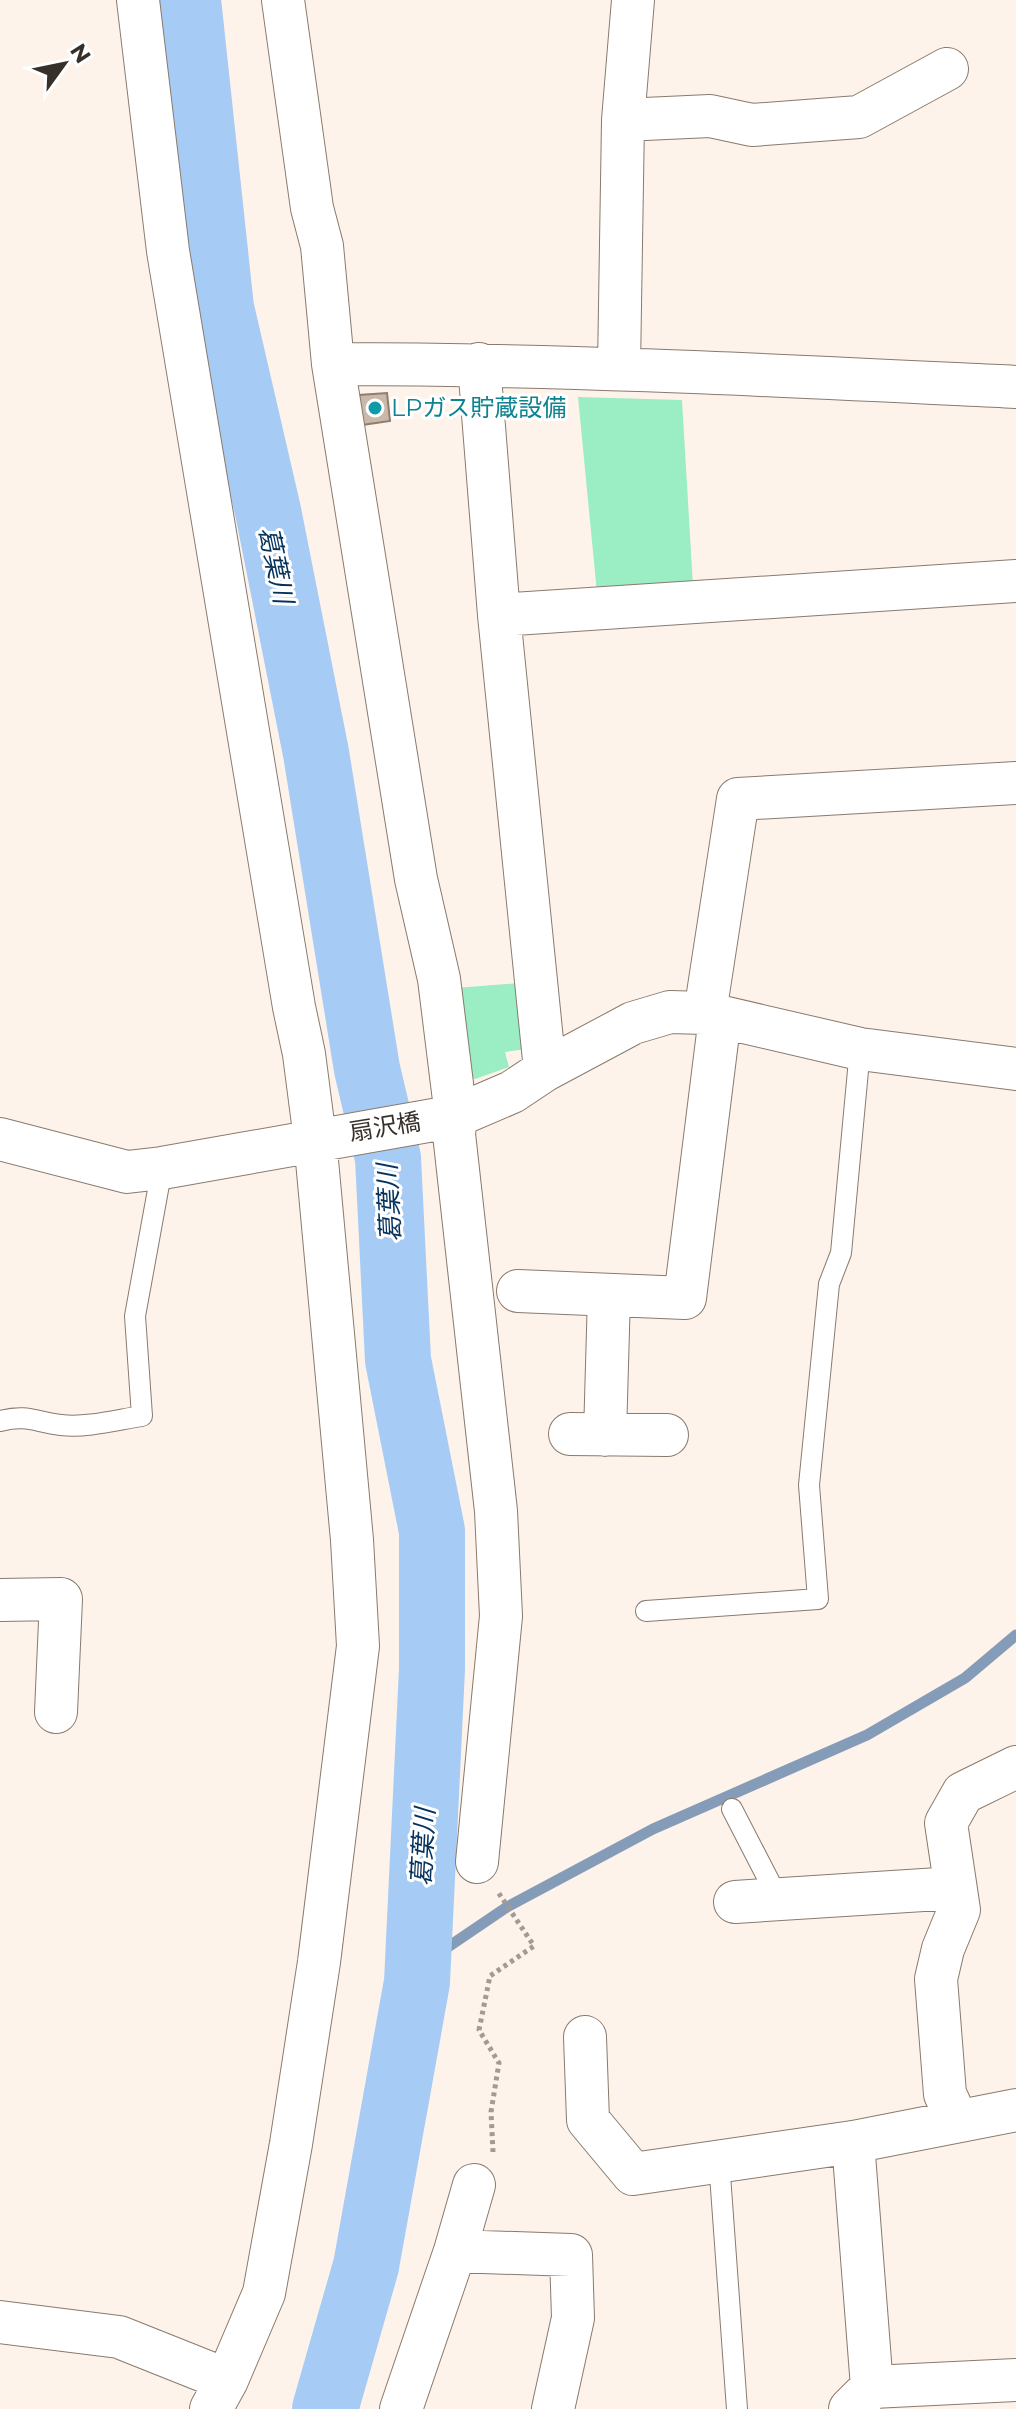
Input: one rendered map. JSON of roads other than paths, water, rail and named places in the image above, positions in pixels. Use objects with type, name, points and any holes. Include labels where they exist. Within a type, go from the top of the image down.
[{"type":"street","points":[[0,2322],[119,2337],[219,2394],[264,2293],[319,1962],[358,1646],[352,1540],[315,1139],[304,1054],[168,251],[138,0]]},
{"type":"street","points":[[283,0],[312,208],[322,246],[333,364],[416,879],[439,979],[456,1116],[454,1134],[496,1511],[501,1616],[484,1871]]},
{"type":"street","points":[[619,368],[623,120],[633,0]]},
{"type":"street","points":[[623,120],[710,116],[752,125],[859,117],[947,69]]},
{"type":"street","points":[[333,364],[619,368],[1016,387]]},
{"type":"street","points":[[479,364],[499,615],[545,1070]]},
{"type":"street","points":[[499,615],[1016,581]]},
{"type":"street","points":[[518,1291],[685,1298],[712,1015],[738,799],[1016,783]]},
{"type":"street","name":"扇沢橋","points":[[0,1139],[127,1172],[456,1116],[512,1092],[545,1070],[633,1023],[670,1012],[712,1015],[860,1049],[1016,1069]]},
{"type":"street","points":[[609,1295],[587,1434],[667,1435]]},
{"type":"street","points":[[0,1600],[61,1599],[56,1712]]},
{"type":"street","points":[[957,2120],[945,2094],[936,1979],[943,1949],[959,1910],[946,1823],[963,1793],[1016,1767]]},
{"type":"street","points":[[735,1902],[955,1888]]},
{"type":"street","points":[[585,2037],[588,2120],[633,2174],[853,2142],[1016,2110]]},
{"type":"street","points":[[853,2142],[861,2398],[1014,2390]]},
{"type":"street","points":[[401,2409],[474,2185]]},
{"type":"street","points":[[455,2251],[571,2255],[573,2318],[553,2409]]},
{"type":"lane","points":[[646,1611],[818,1599],[809,1485],[829,1284],[841,1253],[860,1049]]},
{"type":"lane","points":[[0,1421],[21,1416],[62,1425],[95,1424],[142,1416],[135,1316],[162,1168]]},
{"type":"lane","points":[[732,1809],[779,1900]]},
{"type":"lane","points":[[719,2161],[737,2409]]},
{"type":"waterway","name":"葛葉川","points":[[188,0],[221,308],[268,511],[316,753],[367,1069],[388,1158],[398,1360],[432,1531],[432,1669],[417,1982],[366,2266],[325,2409]]},
{"type":"waterway","points":[[417,1968],[507,1907],[653,1829],[867,1735],[965,1678],[1016,1635]]},
{"type":"place","name":"LPガス貯蔵設備","points":[[375,408]]}]
